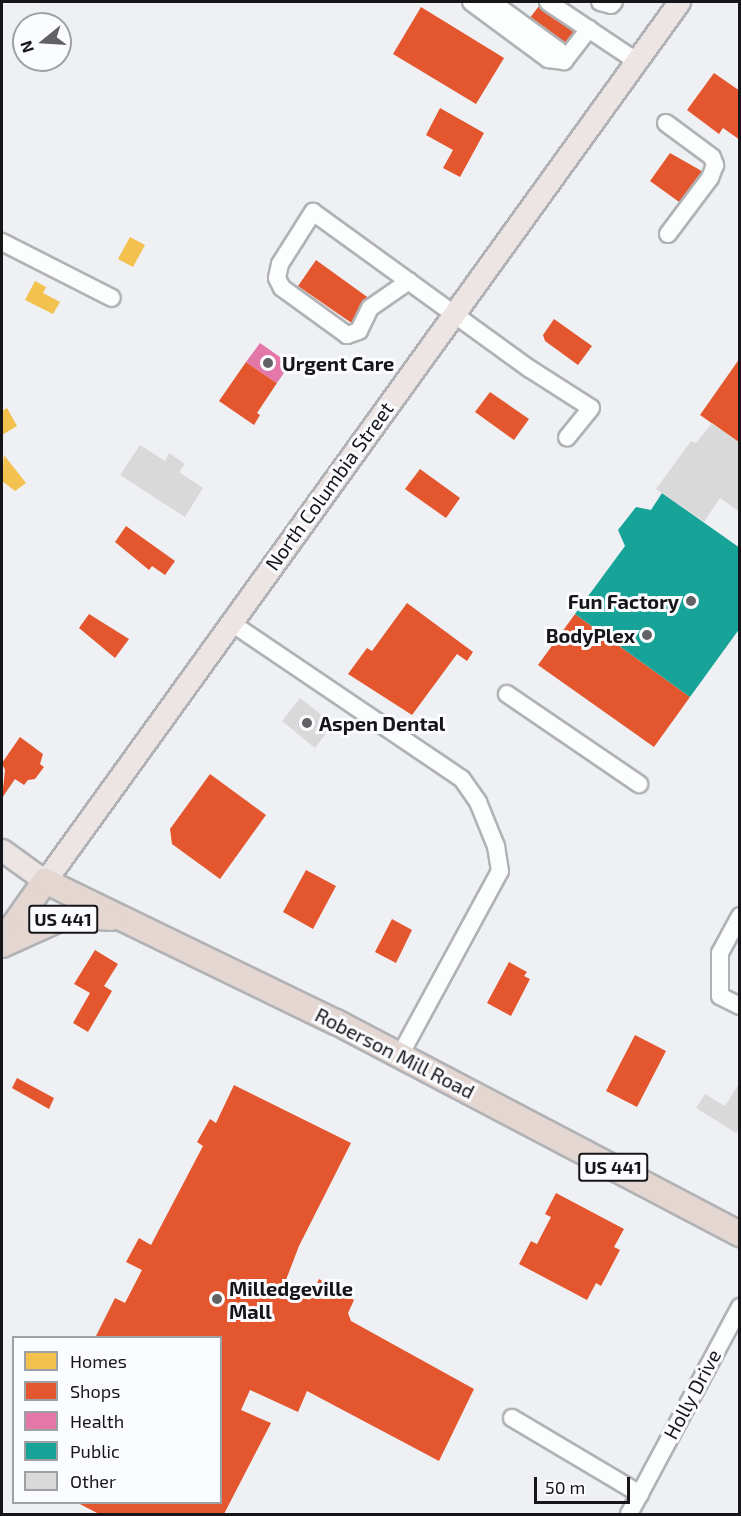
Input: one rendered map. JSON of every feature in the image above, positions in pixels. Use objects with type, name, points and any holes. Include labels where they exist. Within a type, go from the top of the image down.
[{"type":"highway","name":"Roberson Mill Road","points":[[45,881],[400,1055],[740,1234]]},
{"type":"highway","name":"North Columbia Street","points":[[2,944],[45,881]]},
{"type":"highway","name":"US 441","points":[[2,944],[57,920],[101,916],[129,921]]},
{"type":"main road","name":"North Columbia Street","points":[[45,881],[679,2]]},
{"type":"main road","points":[[2,850],[45,881]]},
{"type":"street","points":[[471,2],[548,59],[564,61]]},
{"type":"street","points":[[492,2],[558,50],[564,61]]},
{"type":"street","points":[[548,2],[636,62]]},
{"type":"street","points":[[600,2],[611,5],[614,2]]},
{"type":"street","points":[[564,61],[589,29]]},
{"type":"street","points":[[666,123],[712,158],[715,165],[710,178],[668,234]]},
{"type":"street","points":[[409,282],[370,308],[359,331],[347,335],[282,288],[277,278],[280,264],[313,212],[530,369],[591,408],[567,438]]},
{"type":"street","points":[[2,242],[112,298]]},
{"type":"street","points":[[230,622],[462,779],[478,802],[496,846],[500,871],[400,1055]]},
{"type":"street","points":[[507,694],[639,784]]},
{"type":"street","points":[[740,916],[720,953],[720,996],[740,1006]]},
{"type":"street","name":"Holly Drive","points":[[629,1515],[740,1307]]},
{"type":"street","points":[[512,1418],[640,1494]]},
{"type":"building: Homes","points":[[130,237],[145,245],[133,267],[118,259]]},
{"type":"building: Homes","points":[[35,281],[46,287],[43,293],[60,302],[53,314],[25,300]]},
{"type":"building: Homes","points":[[7,408],[17,426],[2,435],[2,411]]},
{"type":"building: Homes","points":[[4,455],[26,483],[15,491],[2,481]]},
{"type":"building: Shops","points":[[539,6],[578,35],[565,52],[526,23]]},
{"type":"building: Shops","points":[[421,7],[504,58],[476,104],[393,54]]},
{"type":"building: Shops","points":[[714,73],[740,91],[740,140],[723,128],[719,134],[687,110]]},
{"type":"building: Shops","points":[[440,108],[484,133],[460,177],[443,168],[453,150],[426,135]]},
{"type":"building: Shops","points":[[670,153],[707,174],[682,204],[650,181]]},
{"type":"building: Shops","points":[[316,260],[370,299],[353,324],[298,286]]},
{"type":"building: Shops","points":[[554,319],[592,346],[578,365],[545,341],[543,335]]},
{"type":"building: Shops","points":[[740,358],[740,443],[700,415]]},
{"type":"building: Shops","points":[[246,362],[277,383],[257,413],[260,415],[254,425],[219,401]]},
{"type":"building: Shops","points":[[490,392],[529,419],[514,440],[475,412]]},
{"type":"building: Shops","points":[[420,469],[460,498],[446,518],[405,489]]},
{"type":"building: Shops","points":[[126,526],[175,561],[165,575],[152,566],[149,570],[115,542]]},
{"type":"building: Shops","points":[[407,603],[473,652],[467,661],[457,654],[412,715],[348,674],[367,648],[372,651]]},
{"type":"building: Shops","points":[[89,614],[129,639],[115,658],[79,628]]},
{"type":"building: Shops","points":[[575,614],[690,697],[654,747],[538,665]]},
{"type":"building: Shops","points":[[20,737],[43,754],[40,764],[44,767],[35,779],[28,780],[24,785],[15,779],[2,798],[5,770],[2,763]]},
{"type":"building: Shops","points":[[210,774],[266,815],[220,879],[172,844],[170,829]]},
{"type":"building: Shops","points":[[306,870],[336,886],[313,929],[283,912]]},
{"type":"building: Shops","points":[[392,919],[412,930],[396,963],[375,952]]},
{"type":"building: Shops","points":[[95,950],[118,964],[104,986],[112,991],[88,1032],[73,1023],[90,993],[74,984]]},
{"type":"building: Shops","points":[[509,962],[527,972],[524,976],[530,979],[511,1016],[487,1003]]},
{"type":"building: Shops","points":[[635,1035],[666,1051],[637,1107],[606,1091]]},
{"type":"building: Shops","points":[[17,1078],[54,1098],[49,1109],[12,1088]]},
{"type":"building: Shops","name":"Milledgeville Mall","points":[[234,1085],[351,1143],[299,1246],[284,1285],[309,1300],[319,1279],[354,1300],[348,1313],[351,1321],[474,1389],[439,1461],[307,1391],[298,1412],[250,1390],[241,1410],[271,1423],[224,1514],[99,1514],[80,1504],[222,1504],[222,1336],[96,1336],[115,1298],[125,1303],[142,1270],[126,1262],[139,1238],[151,1245],[203,1146],[197,1142],[210,1119],[216,1123]]},
{"type":"building: Shops","points":[[556,1193],[624,1229],[614,1247],[620,1250],[601,1286],[596,1283],[587,1300],[519,1264],[531,1241],[537,1244],[551,1217],[545,1214]]},
{"type":"building: Health","name":"Urgent Care","points":[[260,343],[290,364],[277,383],[246,362]]},
{"type":"building: Public","name":"Fun Factory","points":[[662,493],[740,548],[740,628],[690,697],[575,614],[625,546],[618,530],[636,507],[651,510]]},
{"type":"building: Other","points":[[712,423],[740,443],[740,512],[720,498],[704,522],[656,489],[691,441],[696,443]]},
{"type":"building: Other","points":[[140,445],[165,461],[169,453],[185,464],[179,472],[203,488],[185,517],[120,475]]},
{"type":"building: Other","name":"Aspen Dental","points":[[300,698],[333,724],[315,748],[282,721]]},
{"type":"building: Other","points":[[740,1082],[740,1128],[736,1133],[696,1108],[705,1094],[725,1106]]},
{"type":"place","name":"Urgent Care","points":[[268,363]]},
{"type":"place","name":"Fun Factory","points":[[691,601]]},
{"type":"place","name":"BodyPlex","points":[[647,635]]},
{"type":"place","name":"Aspen Dental","points":[[307,723]]},
{"type":"place","name":"Milledgeville Mall","points":[[217,1299]]}]
